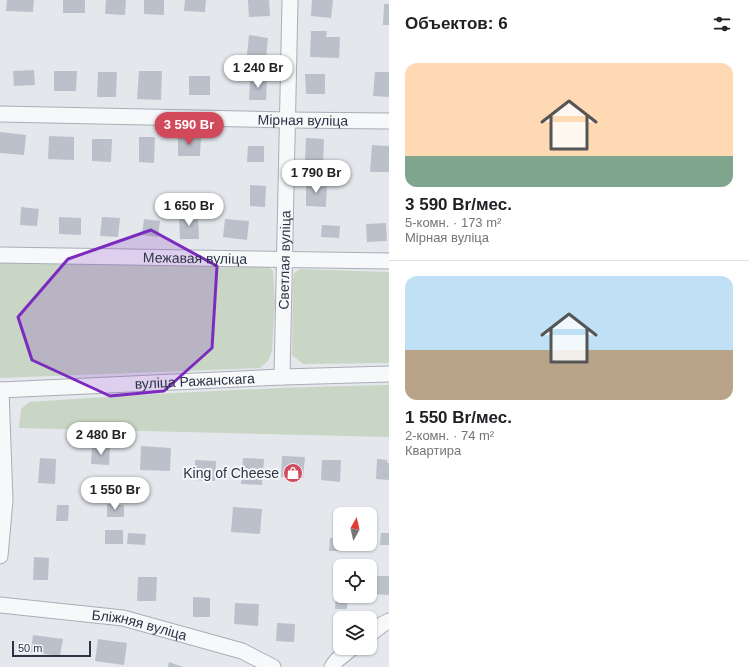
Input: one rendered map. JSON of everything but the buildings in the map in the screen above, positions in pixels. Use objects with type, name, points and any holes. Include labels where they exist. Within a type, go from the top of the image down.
[{"type":"street","name":"Светлая вуліца","points":[[282,377],[290,0]]},
{"type":"street","name":"Мірная вуліца","points":[[0,114],[389,121]]},
{"type":"street","name":"Межавая вуліца","points":[[0,255],[389,261]]},
{"type":"street","name":"вуліца Ражанскага","points":[[1,390],[282,377],[389,374]]},
{"type":"street","points":[[0,556],[5,500],[1,390]]},
{"type":"street","name":"Бліжняя вуліца","points":[[0,605],[123,618],[242,651],[273,667]]},
{"type":"street","points":[[377,629],[389,621]]},
{"type":"street","points":[[332,667],[343,655]]},
{"type":"highlighted area","points":[[151,230],[217,266],[212,348],[164,391],[110,396],[32,360],[18,317],[68,259]]},
{"type":"green space","points":[[0,263],[266,265],[273,271],[275,303],[272,351],[268,361],[260,368],[0,378]]},
{"type":"green space","points":[[300,269],[389,272],[389,363],[303,364],[292,355],[293,279],[294,273]]},
{"type":"green space","points":[[389,385],[389,437],[19,428],[21,409],[29,402],[209,391]]},
{"type":"place","name":"King of Cheese","points":[[293,473]]}]
